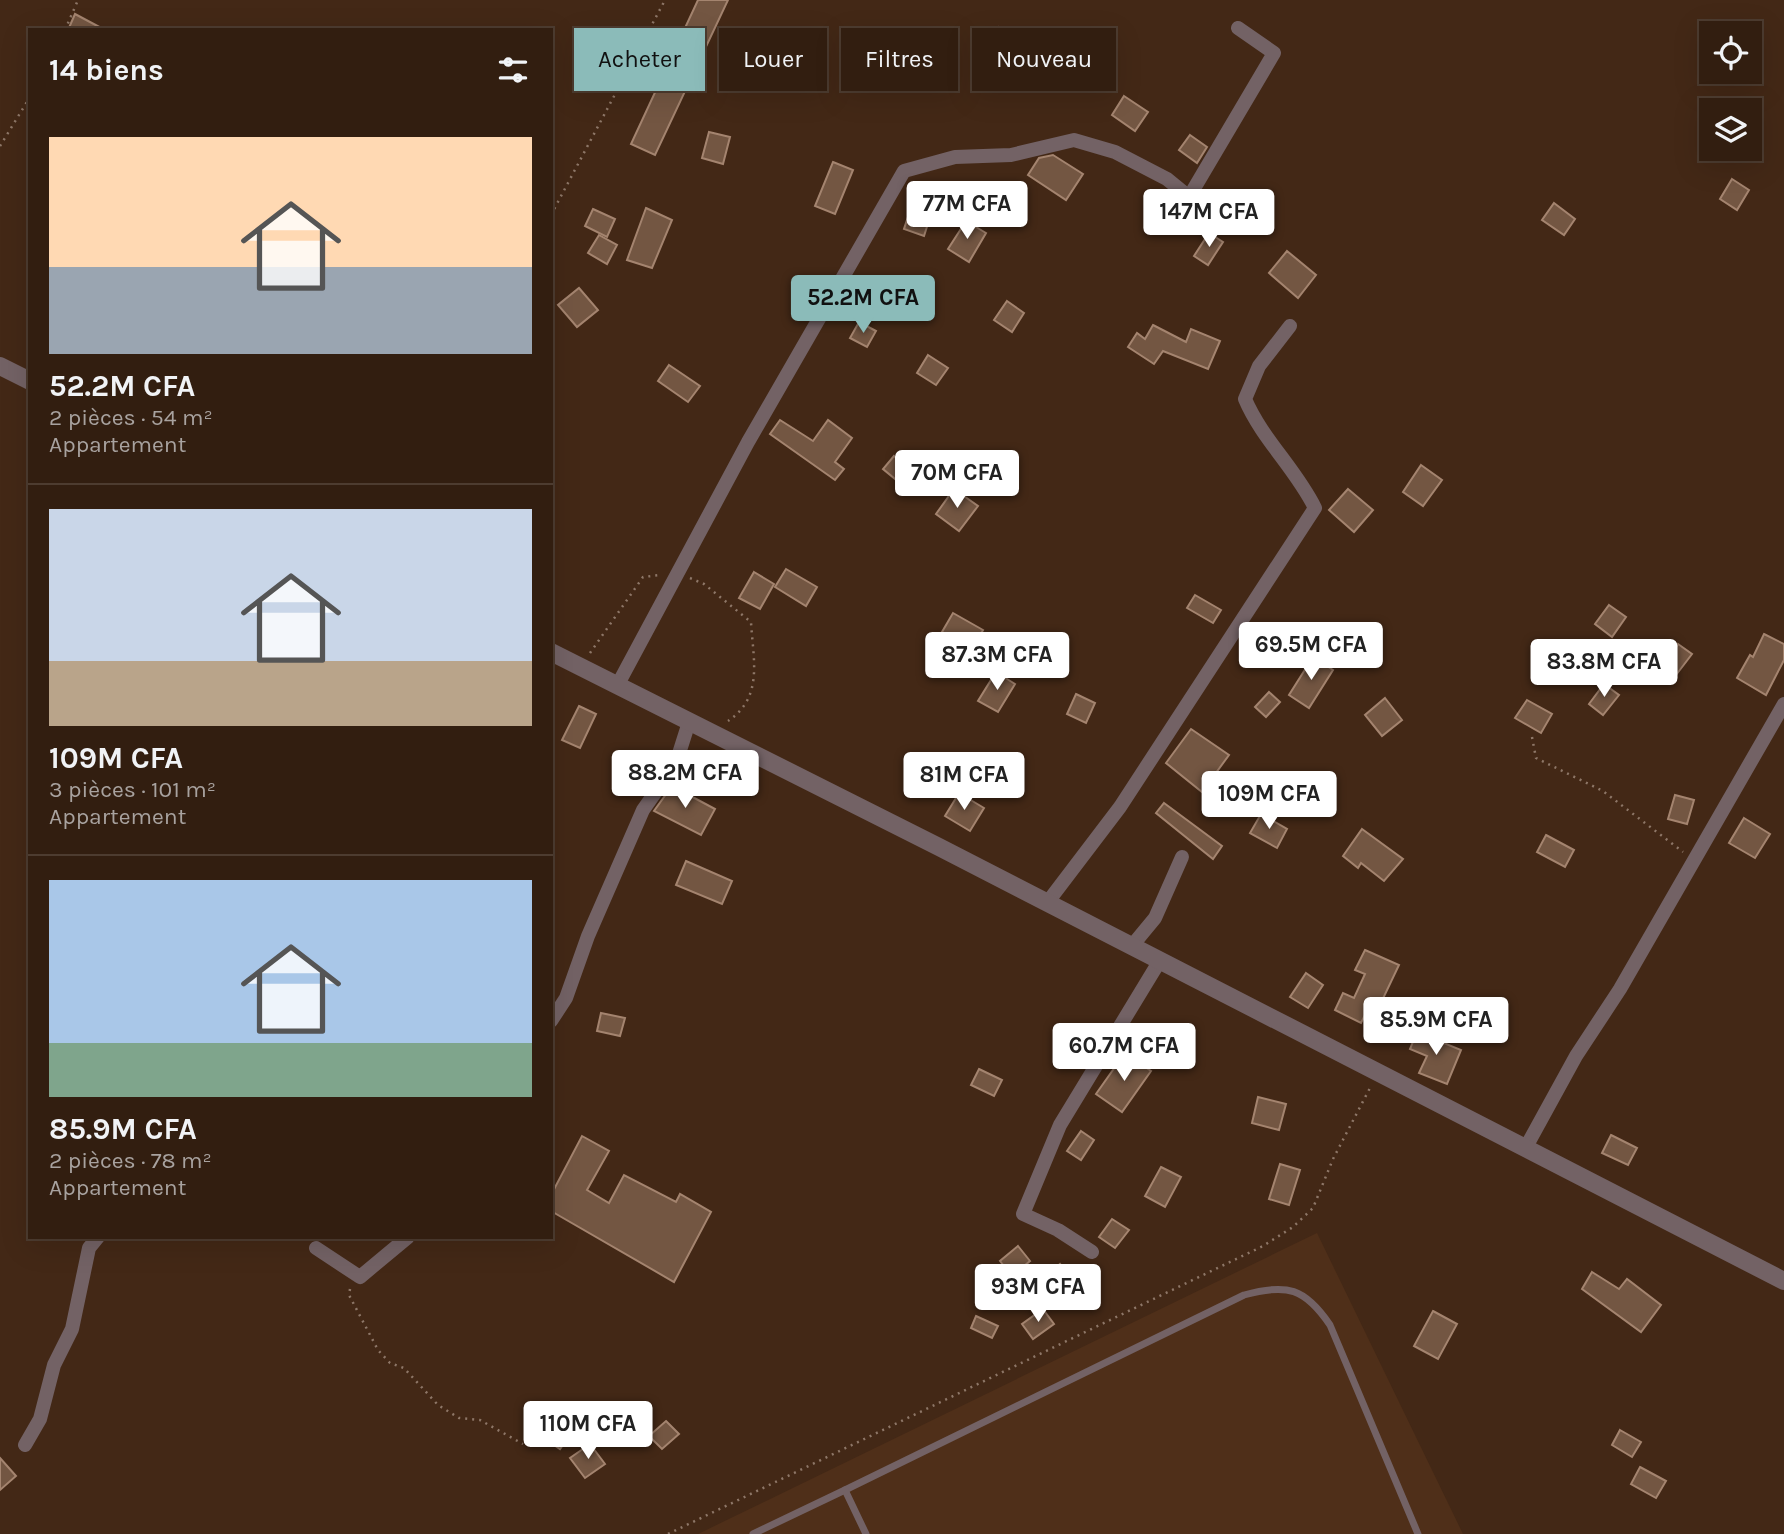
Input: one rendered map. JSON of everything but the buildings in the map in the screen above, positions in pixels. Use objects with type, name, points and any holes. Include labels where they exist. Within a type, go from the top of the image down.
[{"type":"street","points":[[617,686],[748,442],[904,171],[955,157],[1011,155],[1074,140],[1115,152],[1167,178],[1189,197],[1274,53],[1238,28]]},
{"type":"street","points":[[1047,903],[1120,807],[1315,508],[1300,480],[1266,436],[1245,399],[1259,366],[1290,326]]},
{"type":"street","points":[[2,372],[28,380]]},
{"type":"street","points":[[553,653],[1784,1281]]},
{"type":"street","points":[[1525,1149],[1576,1056],[1620,989],[1784,704]]},
{"type":"street","points":[[553,1018],[566,998],[588,936],[643,810],[676,763],[689,722]]},
{"type":"street","points":[[1131,947],[1155,918],[1182,857]]},
{"type":"street","points":[[1092,1252],[1058,1230],[1023,1214],[1060,1125],[1159,962]]},
{"type":"street","points":[[25,1445],[40,1419],[54,1365],[72,1329],[89,1248],[96,1239]]},
{"type":"street","points":[[316,1248],[360,1277],[406,1239]]},
{"type":"lane","points":[[753,1534],[1244,1295],[1269,1288],[1295,1290],[1315,1303],[1331,1325],[1418,1534]]},
{"type":"lane","points":[[845,1490],[866,1534]]},
{"type":"path","points":[[66,28],[78,0]]},
{"type":"path","points":[[553,211],[664,0]]},
{"type":"path","points":[[0,146],[28,100]]},
{"type":"path","points":[[580,667],[643,577],[677,573],[704,584],[751,622],[757,673],[750,698],[739,714],[711,733]]},
{"type":"path","points":[[1532,737],[1536,758],[1603,791],[1695,860]]},
{"type":"path","points":[[668,1534],[1263,1246],[1293,1227],[1313,1208],[1350,1123],[1377,1074]]},
{"type":"path","points":[[352,1272],[349,1295],[378,1350],[390,1363],[404,1368],[438,1405],[459,1418],[480,1420],[523,1444]]},
{"type":"shaded area","points":[[1317,1233],[1463,1534],[698,1534]]}]
